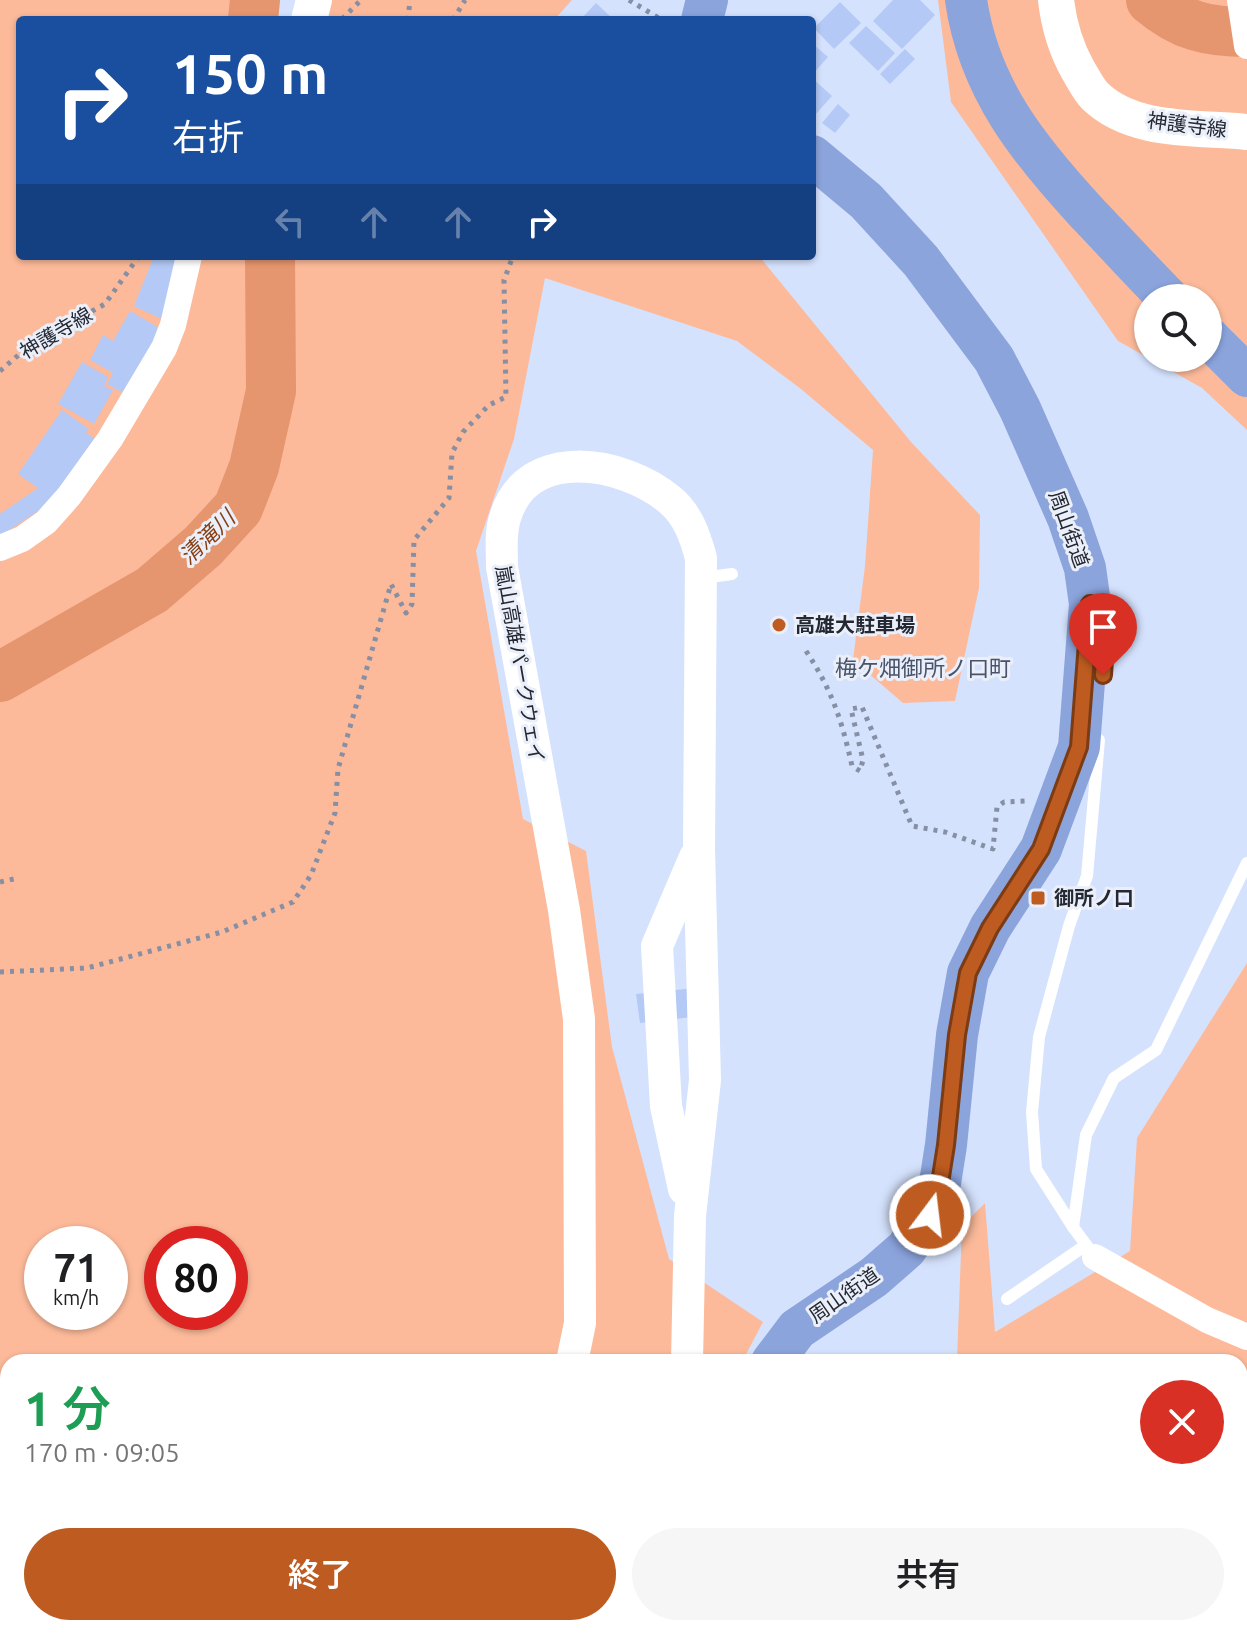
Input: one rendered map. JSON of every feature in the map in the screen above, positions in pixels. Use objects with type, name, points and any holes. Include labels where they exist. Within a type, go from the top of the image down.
[{"type":"highway","points":[[966,0],[980,60],[999,103],[1043,164],[1155,284]]},
{"type":"highway","name":"周山街道","points":[[778,1354],[797,1329],[874,1277],[906,1249],[930,1215],[944,1157],[957,1035],[968,973],[990,928],[1041,849],[1079,747],[1095,617],[1085,568],[1068,518],[1020,409],[994,359],[921,261],[866,201],[816,159]]},
{"type":"highway","points":[[1222,351],[1247,376]]},
{"type":"main road","name":"神護寺線","points":[[1056,0],[1060,31],[1072,59],[1093,94],[1117,112],[1153,124],[1247,132]]},
{"type":"street","points":[[1240,0],[1247,46]]},
{"type":"street","points":[[0,548],[22,539],[46,522],[110,439],[164,348],[173,325],[188,260]]},
{"type":"street","name":"嵐山高雄パークウェイ","points":[[574,1354],[580,1323],[579,1019],[564,910],[502,567],[504,519],[519,490],[543,471],[578,466],[623,474],[648,484],[671,501],[686,518],[701,558],[717,576],[699,849],[705,1080],[690,1216],[687,1354]]},
{"type":"street","name":"嵐山高雄パークウェイ","points":[[690,1216],[666,1106],[657,946],[699,849]]},
{"type":"street","points":[[1090,1251],[1207,1320],[1247,1337]]},
{"type":"lane","points":[[1007,1299],[1090,1251],[1036,1169],[1032,1112],[1039,1037],[1087,876],[1100,722]]},
{"type":"lane","points":[[1073,1227],[1086,1135],[1114,1078],[1156,1050],[1247,863]]},
{"type":"path","points":[[349,12],[361,0]]},
{"type":"path","points":[[629,0],[655,16]]},
{"type":"path","name":"神護寺線","points":[[0,371],[30,345],[105,304],[136,260]]},
{"type":"path","points":[[0,972],[87,968],[222,932],[293,902],[311,875],[335,813],[338,769],[391,584],[406,613],[412,604],[414,540],[449,498],[452,453],[463,432],[489,405],[506,397],[504,280],[512,260]]},
{"type":"path","points":[[806,651],[821,673],[841,718],[852,766],[860,771],[863,760],[851,709],[862,707],[912,826],[945,832],[993,849],[997,807],[1004,802],[1035,800]]},
{"type":"path","points":[[0,882],[18,878]]},
{"type":"shaded area","points":[[0,0],[246,0],[244,16],[16,16],[16,260],[762,260],[911,442],[980,515],[979,588],[955,701],[903,703],[853,660],[865,566],[873,450],[801,389],[737,341],[545,278],[514,439],[476,551],[523,819],[586,851],[612,1047],[669,1259],[763,1322],[746,1354],[0,1354]]},
{"type":"shaded area","points":[[325,0],[572,0],[558,16],[320,16]]},
{"type":"shaded area","points":[[938,0],[1247,0],[1247,430],[1202,388],[1173,372],[1222,372],[1222,284],[1134,284],[1134,350],[1118,341],[951,102]]},
{"type":"shaded area","points":[[1247,963],[1247,1354],[957,1354],[962,1226],[985,1203],[995,1332],[1130,1251],[1137,1138]]},
{"type":"building","points":[[893,0],[920,0],[935,15],[902,49],[873,21]]},
{"type":"building","points":[[840,2],[861,23],[834,49],[816,30],[816,26]]},
{"type":"building","points":[[596,3],[610,16],[584,16]]},
{"type":"building","points":[[866,26],[895,53],[878,71],[849,43]]},
{"type":"building","points":[[816,46],[828,57],[816,70]]},
{"type":"building","points":[[905,49],[915,59],[890,84],[880,74]]},
{"type":"building","points":[[816,82],[832,96],[816,114]]},
{"type":"building","points":[[838,104],[850,115],[835,133],[822,123]]},
{"type":"building","points":[[152,260],[180,260],[164,320],[134,306]]},
{"type":"building","points":[[130,311],[161,329],[125,394],[107,384],[113,373],[90,360],[103,335],[113,341]]},
{"type":"building","points":[[82,362],[108,377],[104,386],[113,390],[94,424],[58,404]]},
{"type":"building","points":[[62,410],[89,429],[86,433],[97,440],[55,500],[0,536],[0,514],[38,488],[18,474]]},
{"type":"building","points":[[715,986],[718,1014],[640,1023],[636,994]]},
{"type":"waterway","name":"清滝川","points":[[253,16],[255,0]]},
{"type":"waterway","name":"清滝川","points":[[1151,0],[1184,22],[1219,31],[1247,32]]},
{"type":"waterway","name":"清滝川","points":[[0,677],[152,590],[203,546],[238,508],[254,467],[271,391],[270,260]]},
{"type":"place","name":"高雄大駐車場","points":[[779,625]]},
{"type":"place","name":"御所ノ口","points":[[1038,898]]},
{"type":"district","name":"梅ケ畑御所ノ口町","points":[[923,668]]},
{"type":"route","points":[[930,1215],[940,1183],[946,1145],[957,1035],[968,973],[990,928],[1041,849],[1079,747],[1090,604],[1105,644],[1103,675]]}]
